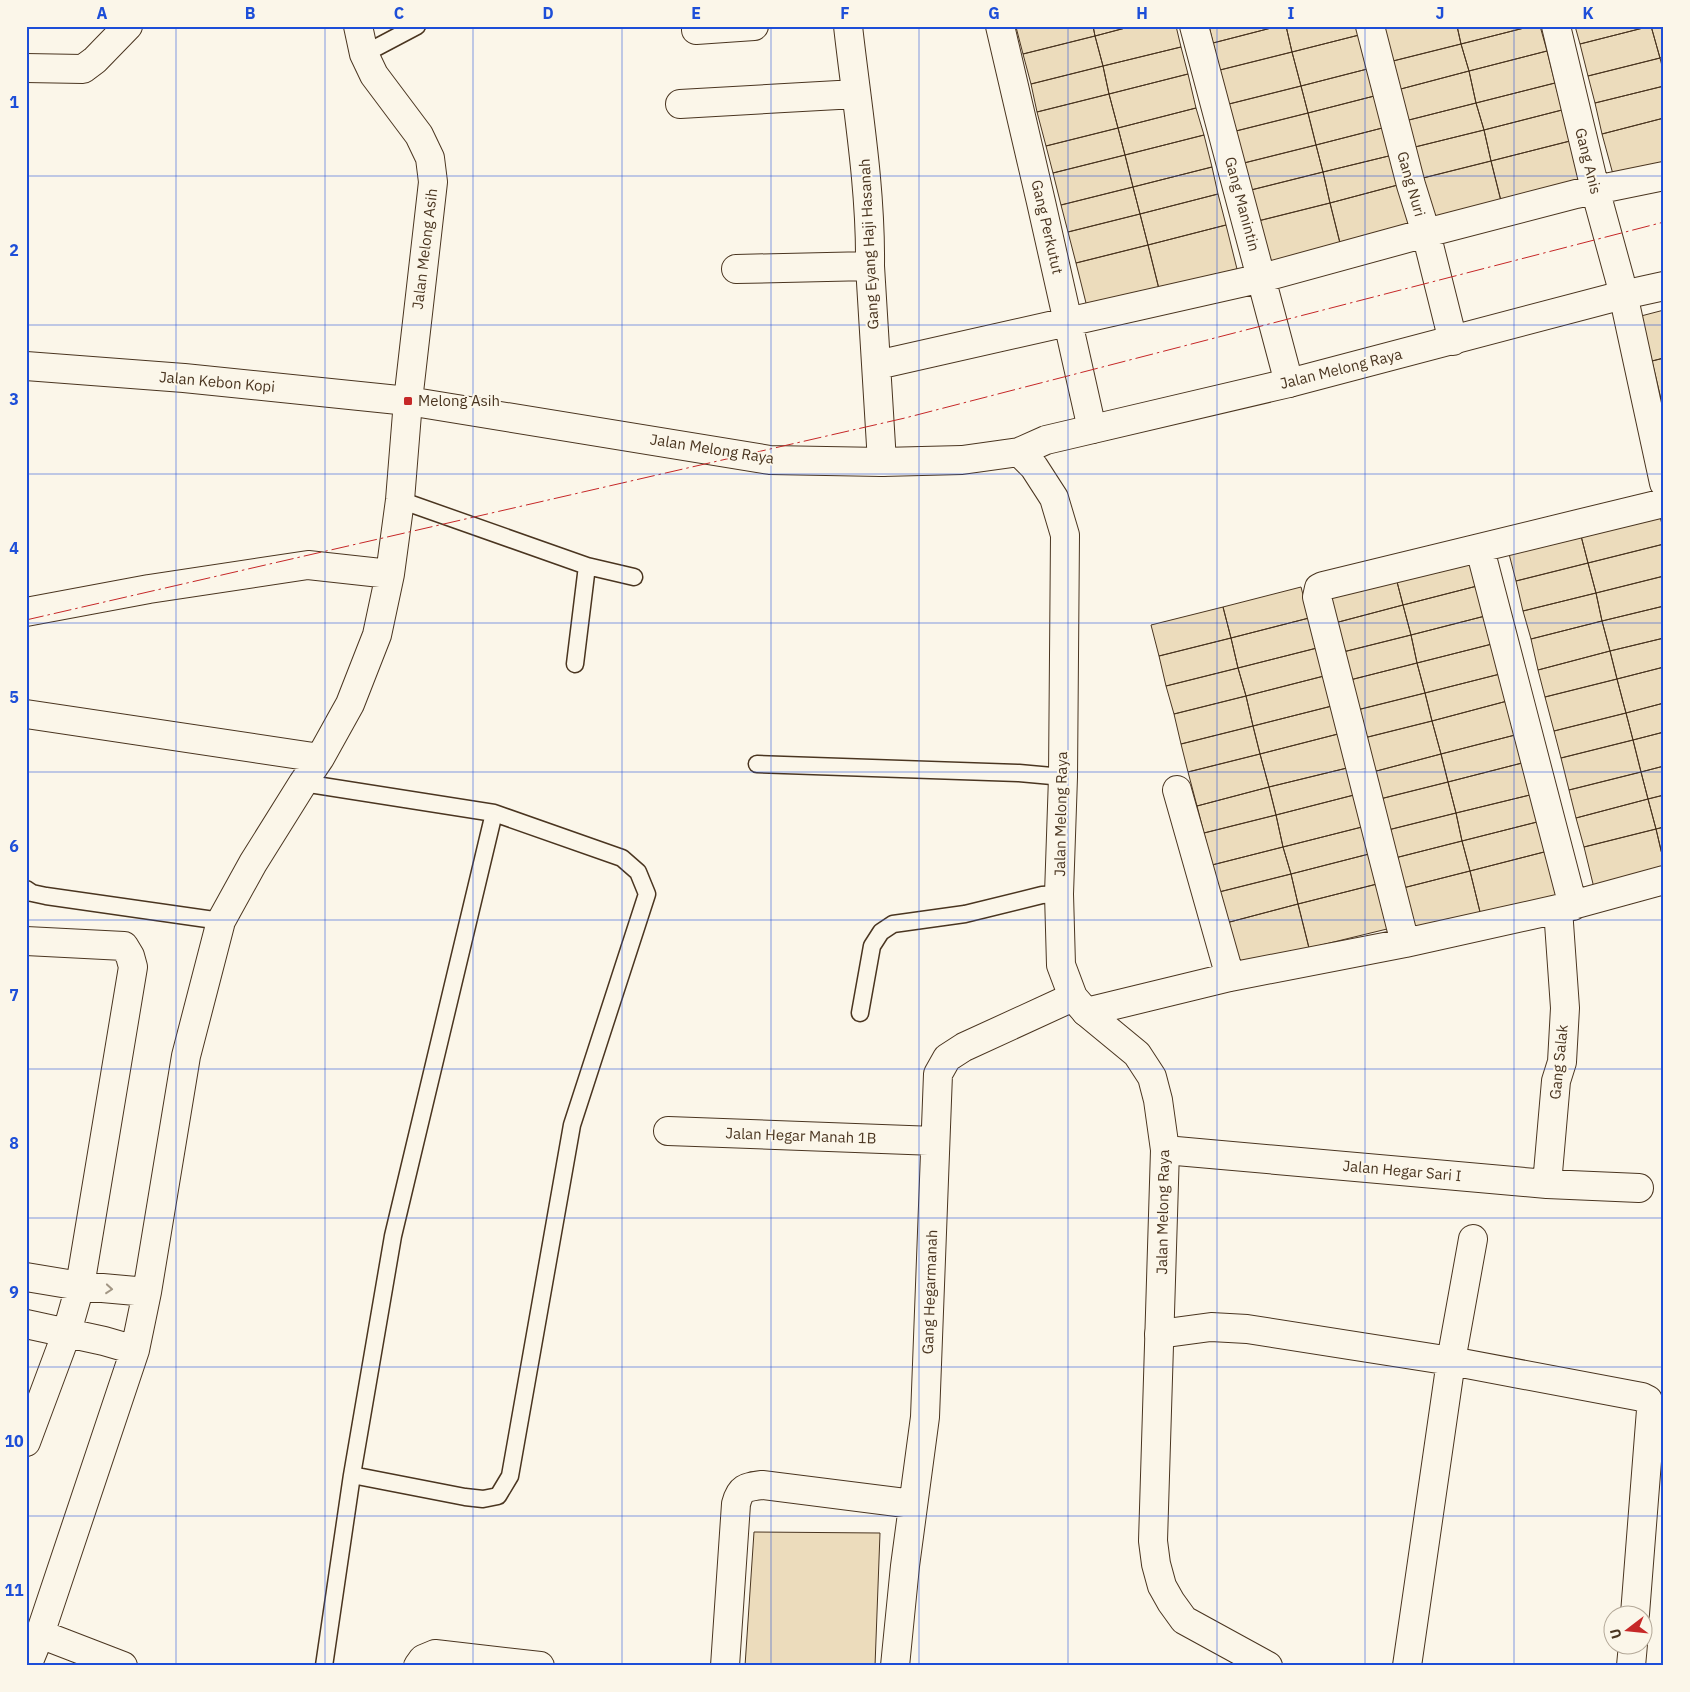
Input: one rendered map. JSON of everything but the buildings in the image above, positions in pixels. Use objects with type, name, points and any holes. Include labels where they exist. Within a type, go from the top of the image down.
[{"type":"street","points":[[26,68],[83,69],[96,60],[128,26]]},
{"type":"street","name":"Jalan Melong Asih","points":[[27,1666],[40,1634],[135,1350],[147,1292],[186,1056],[221,921],[253,863],[320,758],[350,704],[373,644],[390,574],[400,500],[408,401],[433,182],[430,158],[419,135],[374,75],[364,54],[358,26]]},
{"type":"street","points":[[696,30],[754,26]]},
{"type":"street","name":"Gang Eyang Haji Hasanah","points":[[848,26],[865,164],[882,462]]},
{"type":"street","name":"Gang Perkutut","points":[[1000,26],[1092,429]]},
{"type":"street","name":"Gang Manintin","points":[[1194,26],[1289,383]]},
{"type":"street","name":"Gang Nuri","points":[[1370,26],[1453,341]]},
{"type":"street","name":"Gang Anis","points":[[1556,26],[1595,189],[1623,295],[1664,483]]},
{"type":"street","points":[[680,104],[856,94]]},
{"type":"street","points":[[877,365],[1262,278],[1595,189],[1664,176]]},
{"type":"street","points":[[736,269],[870,266]]},
{"type":"street","name":"Jalan Melong Raya","points":[[408,401],[770,460],[882,462],[962,460],[1018,452],[1046,440],[1289,383],[1623,295],[1664,286]]},
{"type":"street","name":"Jalan Kebon Kopi","points":[[26,366],[184,378],[408,401]]},
{"type":"street","name":"Jalan Melong Raya","points":[[1018,452],[1034,467],[1054,498],[1065,535],[1063,777],[1059,894],[1061,965],[1079,1005],[1137,1054],[1152,1077],[1158,1100],[1165,1150],[1153,1540],[1156,1564],[1162,1586],[1184,1620],[1268,1666]]},
{"type":"street","points":[[1405,944],[1317,592],[1319,588],[1664,503]]},
{"type":"street","name":"Gang Salak","points":[[1480,549],[1566,907],[1565,1008],[1562,1062],[1556,1082],[1547,1184]]},
{"type":"street","points":[[26,612],[149,589],[308,565],[390,574]]},
{"type":"street","points":[[26,714],[320,758]]},
{"type":"street","points":[[1177,790],[1230,977]]},
{"type":"street","name":"Gang Hegarmanah","points":[[895,1666],[913,1504],[925,1417],[938,1074],[947,1058],[964,1047],[1079,1005],[1405,944],[1566,907],[1664,880]]},
{"type":"street","points":[[26,941],[124,946],[130,956],[133,967],[80,1286],[66,1332],[26,1442]]},
{"type":"street","name":"Jalan Hegar Manah 1B","points":[[668,1131],[935,1141]]},
{"type":"street","name":"Jalan Hegar Sari I","points":[[1165,1150],[1547,1184],[1639,1188]]},
{"type":"street","points":[[1407,1666],[1451,1361],[1473,1239]]},
{"type":"street","points":[[26,1277],[80,1286],[147,1292]]},
{"type":"street","points":[[26,1324],[135,1350]]},
{"type":"street","points":[[1159,1334],[1211,1327],[1246,1330],[1451,1361],[1642,1397],[1648,1400],[1651,1410],[1636,1604]]},
{"type":"street","points":[[725,1666],[736,1504],[739,1493],[748,1486],[762,1486],[913,1504]]},
{"type":"street","points":[[40,1634],[123,1666]]},
{"type":"street","points":[[418,1666],[423,1659],[435,1654],[540,1666]]},
{"type":"lane","points":[[364,54],[417,26]]},
{"type":"lane","points":[[400,500],[587,566],[634,577]]},
{"type":"lane","points":[[575,664],[587,566]]},
{"type":"lane","points":[[757,764],[1019,773],[1063,777]]},
{"type":"lane","points":[[303,783],[494,813],[622,858],[638,872],[647,894],[572,1125],[510,1476],[498,1496],[483,1499],[352,1474]]},
{"type":"lane","points":[[324,1666],[352,1474],[393,1236],[494,813]]},
{"type":"lane","points":[[26,889],[32,893],[46,896],[221,921]]},
{"type":"lane","points":[[860,1013],[872,946],[881,932],[893,924],[965,914],[1042,896],[1059,894]]},
{"type":"power","points":[[26,620],[905,418],[1664,222]]},
{"type":"place","name":"Melong Asih","points":[[408,401]]}]
